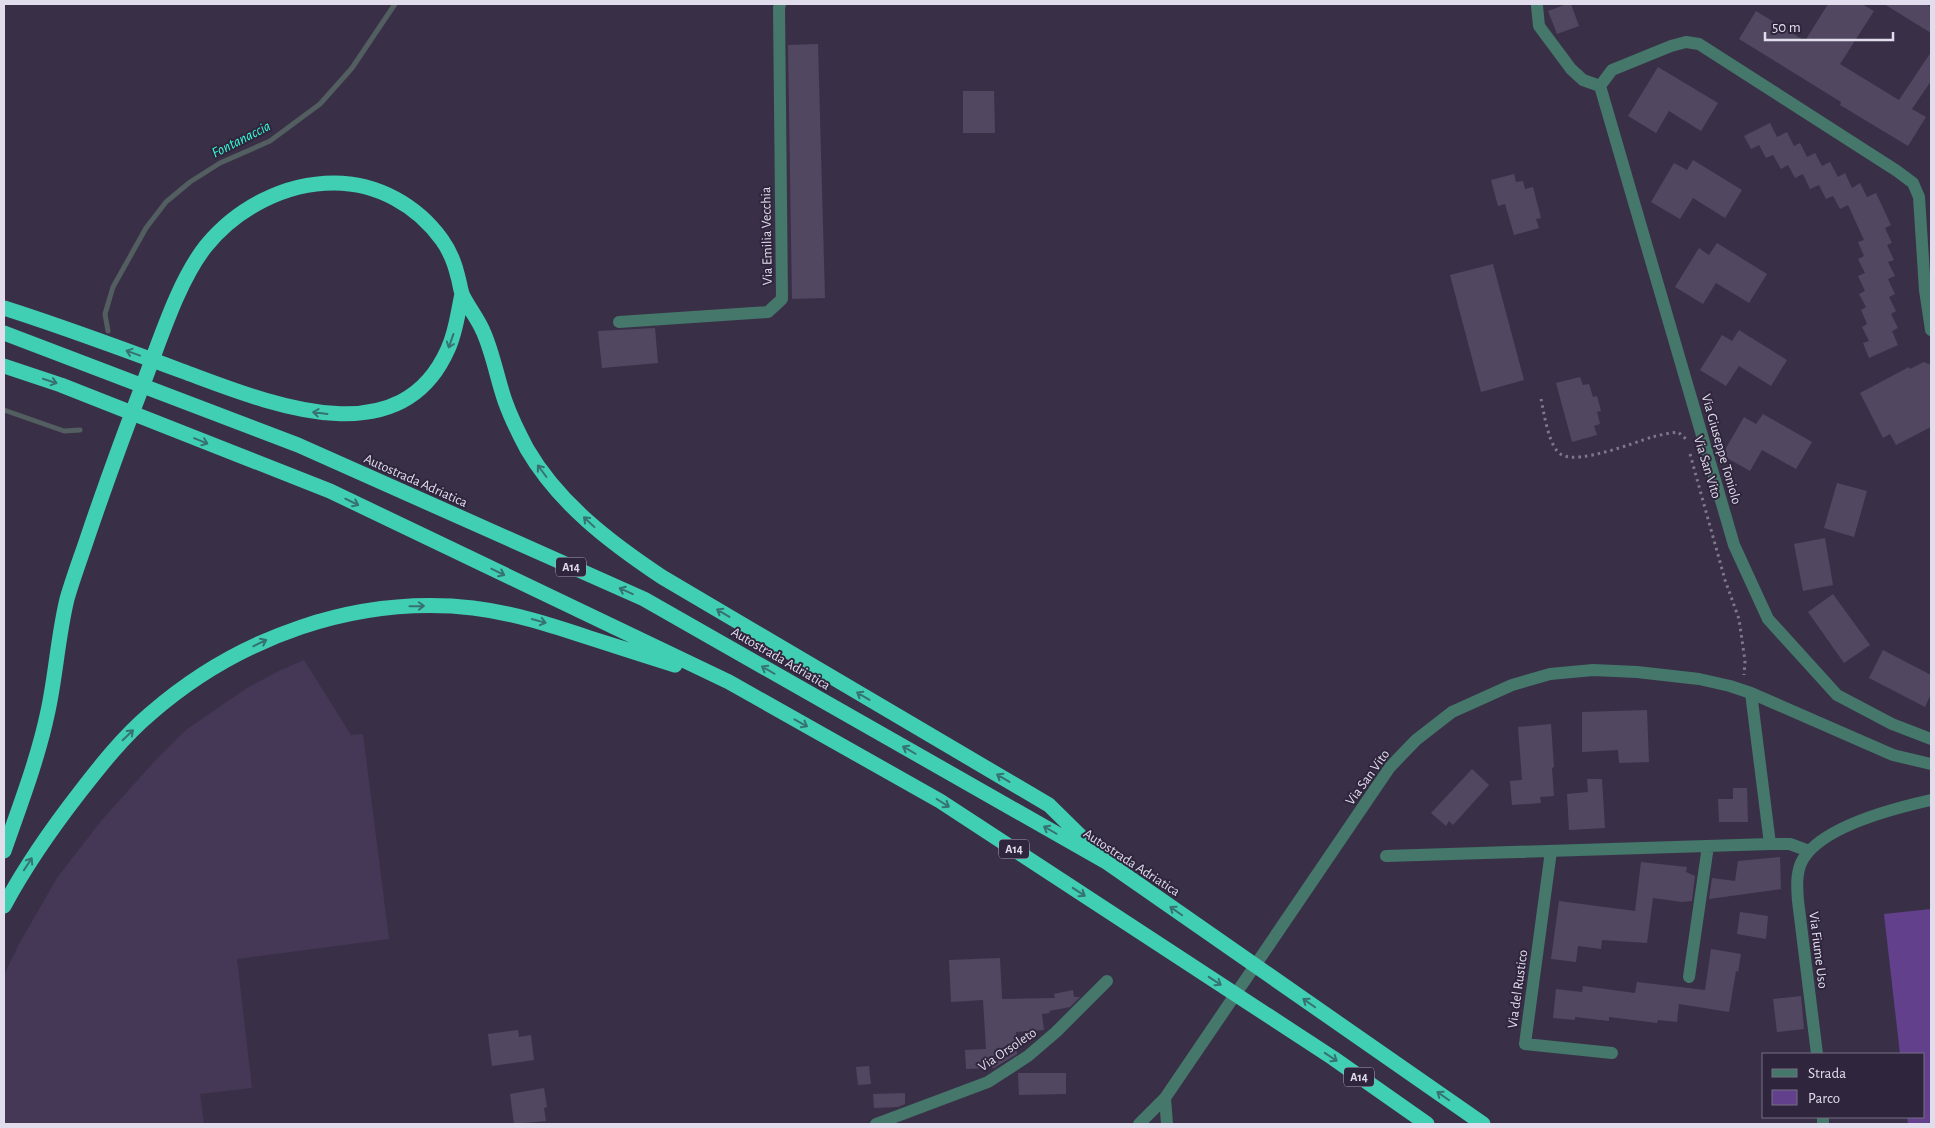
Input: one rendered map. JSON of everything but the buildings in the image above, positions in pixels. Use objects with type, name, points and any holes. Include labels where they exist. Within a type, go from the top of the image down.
[{"type":"highway","points":[[4,851],[32,774],[42,738],[49,708],[60,631],[68,595],[112,465],[164,331],[196,260],[222,229],[235,217],[260,201],[286,191],[323,183],[342,183],[385,193],[403,203],[423,218],[442,240],[452,258],[462,294],[483,331],[505,402],[527,448],[558,492],[597,529],[622,550],[662,577],[1049,805],[1108,863]]},
{"type":"highway","points":[[4,308],[266,401],[318,413],[359,414],[389,407],[402,400],[428,380],[448,349],[452,339],[462,294]]},
{"type":"highway","name":"Autostrada Adriatica","points":[[4,333],[298,445],[644,599],[1108,863],[1483,1124]]},
{"type":"highway","name":"A14","points":[[4,366],[61,385],[330,491],[728,682],[940,801],[1333,1058],[1427,1124]]},
{"type":"highway","points":[[4,906],[17,882],[58,820],[123,740],[150,714],[185,686],[222,663],[263,641],[301,626],[369,610],[406,606],[472,608],[544,622],[728,682]]},
{"type":"street","name":"Via Emilia Vecchia","points":[[619,322],[768,312],[782,299],[780,4]]},
{"type":"street","points":[[1540,5],[1538,26],[1571,69],[1582,80],[1600,86],[1612,70],[1671,46],[1686,42],[1699,44],[1914,183],[1919,197],[1925,290],[1931,330]]},
{"type":"street","name":"Via Giuseppe Toniolo","points":[[1600,86],[1734,545],[1768,619],[1838,695],[1892,724],[1931,739]]},
{"type":"street","name":"Via San Vito","points":[[1166,1098],[1204,1039],[1390,767],[1416,740],[1452,712],[1512,685],[1550,674],[1593,670],[1637,672],[1699,679],[1747,691],[1894,755],[1931,764]]},
{"type":"street","points":[[1747,691],[1770,844]]},
{"type":"street","points":[[1386,856],[1770,844],[1790,844],[1809,851],[1823,838],[1844,828],[1898,807],[1931,800]]},
{"type":"street","points":[[1689,977],[1708,846]]},
{"type":"street","name":"Via del Rustico","points":[[1550,851],[1525,1044],[1612,1053]]},
{"type":"street","name":"Via Fiume Uso","points":[[1809,851],[1801,863],[1796,881],[1817,1053]]},
{"type":"street","name":"Via Orsoleto","points":[[876,1124],[988,1082],[1028,1056],[1056,1032],[1108,980]]},
{"type":"street","points":[[1139,1124],[1166,1098]]},
{"type":"street","points":[[1166,1098],[1167,1124]]},
{"type":"path","name":"Via San Vito","points":[[1541,399],[1552,444],[1562,455],[1577,458],[1678,432],[1686,437],[1725,580],[1738,619],[1745,661],[1747,691]]},
{"type":"shaded area","points":[[304,660],[351,735],[363,734],[389,939],[237,959],[252,1088],[200,1094],[204,1124],[4,1124],[4,975],[19,944],[57,878],[101,821],[153,763],[186,730],[247,688]]},
{"type":"green space","points":[[1931,909],[1931,1124],[1908,1124],[1907,1118],[1925,1118],[1925,1053],[1900,1053],[1884,914]]},
{"type":"waterway","name":"Fontanaccia","points":[[108,331],[105,314],[113,287],[146,228],[166,202],[190,182],[220,163],[270,141],[320,104],[352,68],[395,4]]},
{"type":"waterway","name":"Fontanaccia","points":[[4,410],[64,431],[80,430]]}]
